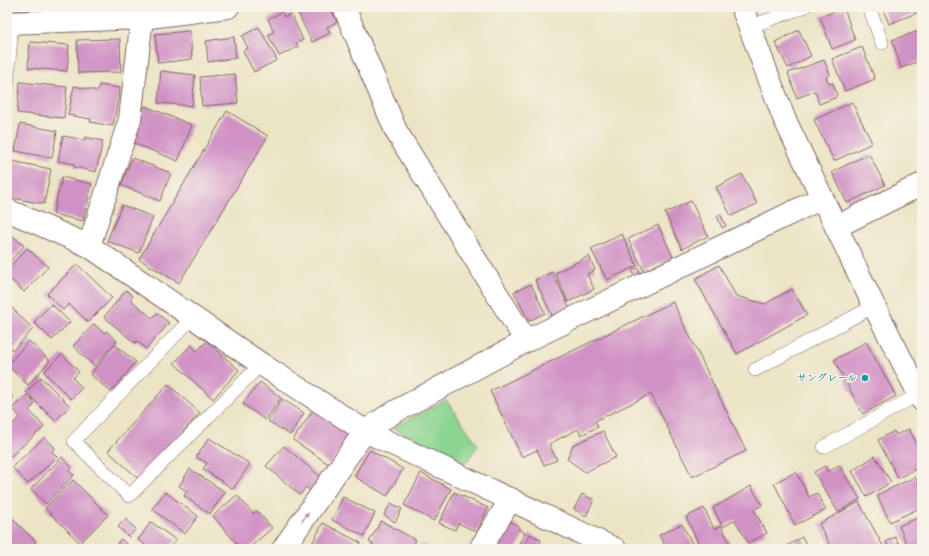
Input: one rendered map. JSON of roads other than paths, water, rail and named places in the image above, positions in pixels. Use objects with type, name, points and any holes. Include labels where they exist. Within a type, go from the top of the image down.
[{"type":"street","points":[[9,23],[142,18],[228,7]]},
{"type":"street","points":[[344,7],[396,132],[526,341]]},
{"type":"street","points":[[742,7],[784,118],[874,306],[920,397]]},
{"type":"street","points":[[89,246],[130,120],[142,18]]},
{"type":"street","points":[[836,227],[922,184]]},
{"type":"street","points":[[283,549],[365,432],[389,415],[526,341],[822,198]]},
{"type":"street","points":[[7,210],[89,246],[261,364],[365,432],[511,499],[615,549]]},
{"type":"street","points":[[480,549],[511,499]]},
{"type":"lane","points":[[749,27],[804,7]]},
{"type":"lane","points":[[868,7],[882,43]]},
{"type":"lane","points":[[7,87],[9,23]]},
{"type":"lane","points":[[755,370],[874,306]]},
{"type":"lane","points":[[193,317],[74,440],[129,496],[261,364]]},
{"type":"lane","points":[[824,448],[920,397]]},
{"type":"place","name":"サングレール","points":[[865,378]]}]
